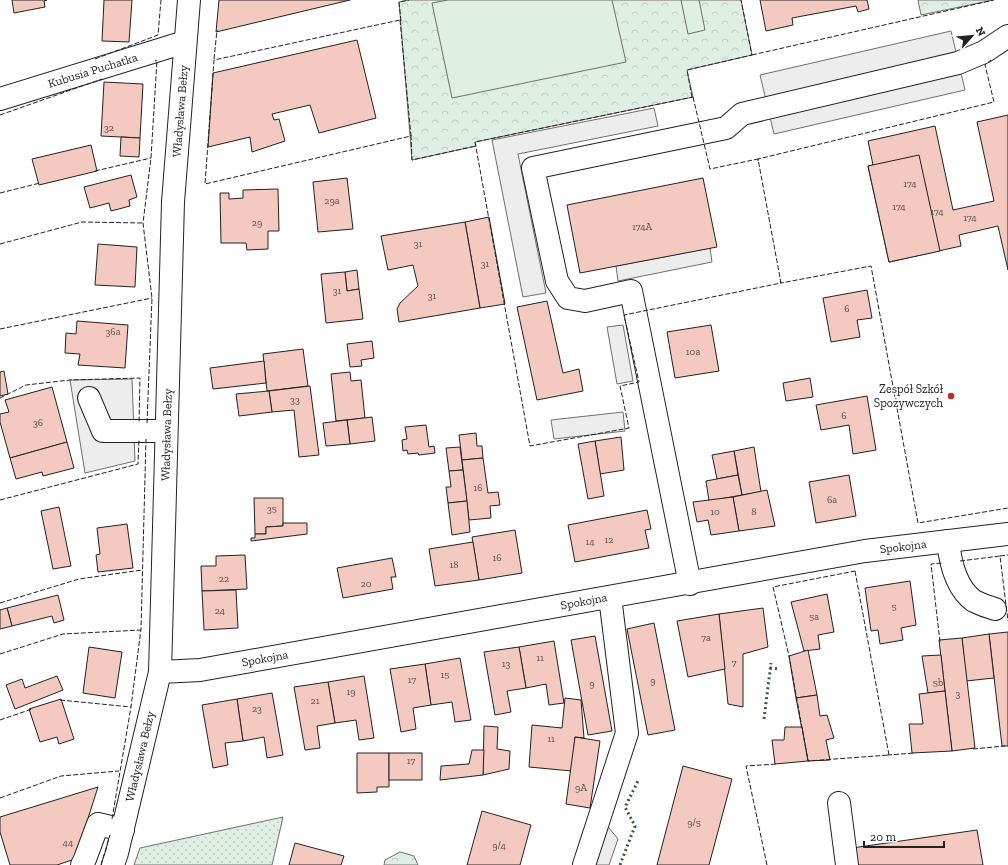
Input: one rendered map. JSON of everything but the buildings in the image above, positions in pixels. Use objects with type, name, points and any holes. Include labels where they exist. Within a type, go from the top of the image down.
[{"type":"street","name":"Władysława Bełzy","points":[[113,865],[123,830],[160,672],[173,202],[189,0]]},
{"type":"street","points":[[690,584],[631,291],[584,301],[568,298],[557,281],[533,168],[726,128],[742,114],[958,63],[984,52],[1008,36]]},
{"type":"street","name":"Kubusia Puchatka","points":[[0,99],[185,42]]},
{"type":"street","points":[[89,398],[103,431],[166,431]]},
{"type":"street","name":"Spokojna","points":[[160,672],[200,670],[690,584],[865,551],[1008,534]]},
{"type":"street","points":[[948,541],[950,558],[960,584],[973,600],[994,609]]},
{"type":"street","points":[[584,865],[627,733],[610,597]]},
{"type":"street","points":[[839,803],[847,865]]},
{"type":"street","points":[[82,865],[86,859],[98,824],[123,830]]},
{"type":"green space","points":[[409,0],[741,0],[752,55],[687,70],[693,97],[475,142],[476,146],[412,160],[399,2]]},
{"type":"green space","points":[[448,0],[612,0],[626,62],[452,98],[432,3]]},
{"type":"green space","points":[[681,0],[699,0],[705,30],[688,34]]},
{"type":"green space","points":[[918,0],[993,0],[921,15]]},
{"type":"green space","points":[[283,817],[272,865],[134,865],[140,848]]},
{"type":"green space","points":[[400,852],[414,856],[418,865],[384,865],[385,860]]},
{"type":"shaded area","points":[[951,31],[965,90],[774,134],[760,75]]},
{"type":"shaded area","points":[[654,108],[658,126],[518,154],[546,293],[523,297],[492,140]]},
{"type":"shaded area","points":[[710,248],[712,262],[618,281],[616,266]]},
{"type":"shaded area","points":[[623,325],[633,381],[617,384],[607,327]]},
{"type":"shaded area","points":[[132,379],[135,461],[85,473],[70,380]]},
{"type":"shaded area","points":[[623,412],[625,431],[554,439],[551,420]]},
{"type":"shaded area","points":[[600,817],[618,839],[609,865],[584,865]]},
{"type":"hedge","points":[[764,719],[771,663]]},
{"type":"hedge","points":[[770,668],[779,669]]},
{"type":"hedge","points":[[620,865],[635,826],[625,807],[639,779]]},
{"type":"fence","points":[[95,59],[158,35],[161,0]]},
{"type":"fence","points":[[401,21],[399,2],[409,0]]},
{"type":"fence","points":[[692,97],[687,70],[752,55],[741,0]]},
{"type":"fence","points":[[752,55],[994,0]]},
{"type":"fence","points":[[400,20],[411,136],[205,184],[214,60],[400,20]]},
{"type":"fence","points":[[214,59],[217,30]]},
{"type":"fence","points":[[147,423],[152,298],[143,223],[151,158],[157,60],[155,61]]},
{"type":"fence","points":[[758,161],[758,159],[994,102],[985,65],[991,60]]},
{"type":"fence","points":[[0,115],[102,79]]},
{"type":"fence","points":[[693,97],[710,169],[758,159],[781,283],[624,315],[639,382],[620,386],[629,428],[530,446],[475,142],[693,97]]},
{"type":"fence","points":[[411,135],[412,160],[476,146]]},
{"type":"fence","points":[[95,171],[151,158]]},
{"type":"fence","points":[[0,193],[40,183]]},
{"type":"fence","points":[[0,244],[82,222],[143,223]]},
{"type":"fence","points":[[780,281],[781,283],[871,266],[918,523],[1008,508]]},
{"type":"fence","points":[[0,329],[152,298]]},
{"type":"fence","points":[[0,398],[26,385],[70,380],[140,378],[139,423]]},
{"type":"fence","points":[[0,500],[138,464],[139,439]]},
{"type":"fence","points":[[112,819],[131,707],[141,629],[146,439]]},
{"type":"fence","points":[[1000,556],[1008,555]]},
{"type":"fence","points":[[960,561],[1000,556],[1008,621]]},
{"type":"fence","points":[[940,642],[931,564],[942,563]]},
{"type":"fence","points":[[0,603],[79,579],[142,570]]},
{"type":"fence","points":[[855,571],[889,755],[808,761],[789,656],[773,587],[855,571]]},
{"type":"fence","points":[[0,654],[63,634],[141,630]]},
{"type":"fence","points":[[60,700],[131,707]]},
{"type":"fence","points":[[0,720],[32,709]]},
{"type":"fence","points":[[973,749],[1005,746]]},
{"type":"fence","points":[[887,755],[915,753]]},
{"type":"fence","points":[[767,865],[746,766],[777,764]]},
{"type":"fence","points":[[0,798],[61,776],[119,771]]},
{"type":"fence","points":[[101,865],[110,835]]},
{"type":"place","name":"Zespół Szkół Spożywczych","points":[[951,396]]}]
